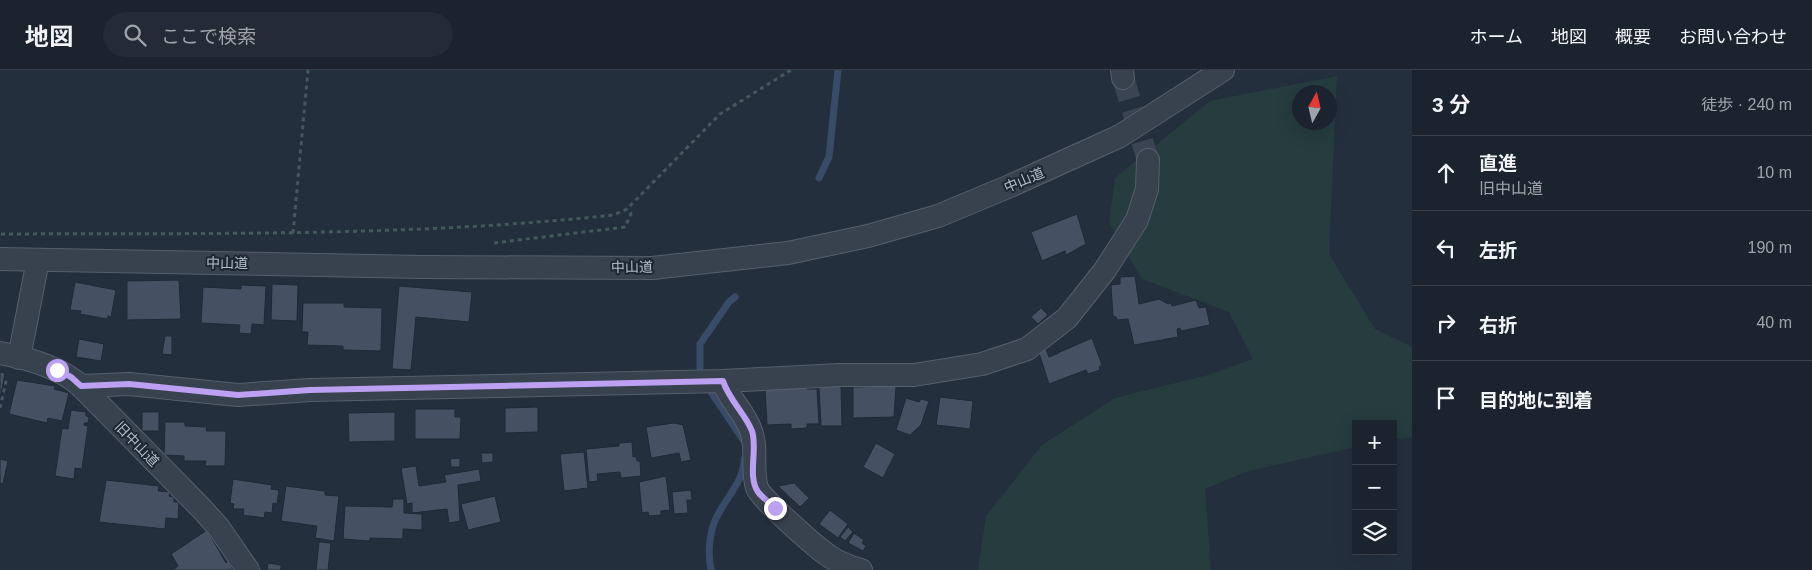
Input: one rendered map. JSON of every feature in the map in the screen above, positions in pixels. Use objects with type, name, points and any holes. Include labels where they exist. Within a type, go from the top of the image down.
[{"type":"street","name":"中山道","points":[[0,259],[422,267],[652,268],[788,253],[868,236],[938,216],[1010,186],[1120,136],[1223,70]]},
{"type":"street","points":[[81,386],[129,384],[238,395],[310,390],[723,381],[839,375],[914,375],[982,364],[1026,349],[1066,318],[1105,270],[1137,220],[1147,189],[1148,160]]},
{"type":"street","points":[[10,355],[38,260]]},
{"type":"street","name":"旧中山道","points":[[10,355],[57,370],[71,377],[81,386],[202,509],[224,535],[248,570]]},
{"type":"street","points":[[723,381],[727,395],[749,424],[752,433],[755,455],[753,474],[757,491],[828,556],[861,570]]},
{"type":"path","points":[[293,233],[308,70]]},
{"type":"path","points":[[0,234],[293,233],[469,228],[612,214],[627,209],[720,114],[790,70]]},
{"type":"path","points":[[492,243],[625,227],[631,214],[627,209]]},
{"type":"path","points":[[0,408],[10,355]]},
{"type":"green space","points":[[1337,76],[1337,85],[1292,85],[1292,130],[1335,130],[1329,254],[1375,329],[1412,347],[1412,437],[1397,439],[1397,420],[1352,420],[1352,448],[1248,471],[1205,489],[1211,570],[978,570],[986,516],[1042,445],[1115,398],[1208,375],[1253,359],[1229,312],[1142,279],[1109,223],[1115,178],[1210,101]]},
{"type":"building","points":[[1077,214],[1086,244],[1066,255],[1065,251],[1042,261],[1031,232]]},
{"type":"building","points":[[1135,276],[1139,304],[1159,299],[1168,304],[1171,303],[1172,306],[1196,300],[1199,308],[1206,307],[1210,325],[1181,331],[1180,328],[1177,329],[1178,337],[1134,345],[1128,319],[1117,320],[1113,316],[1111,285],[1120,284],[1120,277]]},
{"type":"building","points":[[179,280],[181,319],[127,320],[127,281]]},
{"type":"building","points":[[75,282],[116,290],[111,317],[108,316],[107,319],[80,314],[81,311],[70,310]]},
{"type":"building","points":[[272,284],[298,285],[297,321],[271,320]]},
{"type":"building","points":[[241,285],[266,286],[264,325],[252,324],[251,334],[239,333],[240,325],[201,323],[203,287],[241,289]]},
{"type":"building","points":[[399,286],[472,292],[469,322],[416,317],[411,370],[392,369]]},
{"type":"building","points":[[303,303],[344,303],[344,307],[382,308],[381,351],[343,350],[343,346],[307,345],[308,332],[302,332]]},
{"type":"building","points":[[1041,308],[1048,315],[1038,324],[1031,317]]},
{"type":"building","points":[[165,336],[172,336],[172,355],[162,354]]},
{"type":"building","points":[[1092,338],[1102,365],[1099,367],[1100,370],[1088,374],[1086,370],[1049,384],[1037,347],[1044,344],[1049,357],[1059,353],[1057,348],[1060,352]]},
{"type":"building","points":[[79,339],[104,344],[101,361],[76,357]]},
{"type":"building","points":[[0,372],[5,373],[0,400]]},
{"type":"building","points":[[17,380],[55,386],[54,389],[69,393],[62,421],[48,418],[47,423],[9,414]]},
{"type":"building","points":[[807,385],[807,389],[817,389],[819,424],[807,424],[807,428],[791,429],[791,424],[767,425],[765,389]]},
{"type":"building","points":[[841,385],[842,426],[821,426],[819,387]]},
{"type":"building","points":[[896,386],[894,417],[853,418],[853,387]]},
{"type":"building","points":[[940,397],[973,401],[970,429],[936,425]]},
{"type":"building","points":[[906,398],[919,402],[921,399],[929,401],[921,425],[910,435],[896,430]]},
{"type":"building","points":[[538,407],[538,432],[505,433],[505,408]]},
{"type":"building","points":[[415,409],[455,409],[455,417],[461,417],[460,439],[415,439]]},
{"type":"building","points":[[71,410],[86,412],[86,416],[89,417],[88,423],[84,423],[84,425],[88,426],[82,469],[75,468],[74,479],[55,476],[62,428],[68,429]]},
{"type":"building","points":[[142,412],[159,412],[159,431],[142,431]]},
{"type":"building","points":[[395,412],[395,441],[349,442],[348,413]]},
{"type":"building","points":[[165,422],[185,422],[185,426],[207,427],[206,431],[226,431],[225,466],[205,466],[206,461],[184,461],[184,456],[164,455]]},
{"type":"building","points":[[674,423],[683,425],[691,460],[681,462],[679,453],[651,458],[646,427]]},
{"type":"building","points":[[632,442],[633,457],[636,456],[637,461],[640,461],[641,476],[621,478],[620,472],[597,474],[598,481],[589,482],[586,449],[619,446],[619,443]]},
{"type":"building","points":[[876,443],[895,454],[883,478],[863,467]]},
{"type":"building","points":[[584,452],[588,488],[564,491],[560,454]]},
{"type":"building","points":[[481,453],[493,453],[493,462],[482,463]]},
{"type":"building","points":[[460,458],[460,467],[451,467],[450,459]]},
{"type":"building","points":[[0,459],[8,461],[3,484],[0,483]]},
{"type":"building","points":[[416,466],[419,486],[446,482],[444,475],[479,469],[481,481],[458,485],[460,521],[449,523],[447,509],[412,513],[412,503],[407,504],[401,468]]},
{"type":"building","points":[[666,476],[670,510],[661,511],[661,515],[649,516],[648,512],[642,513],[639,482]]},
{"type":"building","points":[[233,479],[272,485],[271,489],[279,490],[277,504],[273,503],[272,513],[265,512],[264,518],[243,515],[244,509],[233,509],[234,504],[230,503]]},
{"type":"building","points":[[106,480],[159,486],[158,491],[170,492],[169,496],[174,497],[174,502],[179,502],[178,519],[166,518],[165,529],[99,522]]},
{"type":"building","points":[[794,483],[809,498],[800,507],[778,486]]},
{"type":"building","points":[[286,486],[325,491],[325,495],[339,496],[334,541],[315,538],[317,526],[281,521]]},
{"type":"building","points":[[691,490],[692,500],[687,500],[688,513],[674,514],[672,492]]},
{"type":"building","points":[[495,496],[501,522],[468,530],[461,504]]},
{"type":"building","points":[[393,499],[404,499],[404,513],[422,514],[422,530],[403,529],[403,539],[370,538],[370,541],[343,539],[345,506],[392,507]]},
{"type":"building","points":[[830,510],[848,524],[838,538],[819,524]]},
{"type":"building","points":[[848,527],[853,532],[845,541],[840,537]]},
{"type":"building","points":[[207,530],[226,563],[228,561],[233,570],[173,570],[178,566],[171,554]]},
{"type":"building","points":[[854,533],[864,540],[862,543],[866,546],[863,551],[848,543]]},
{"type":"building","points":[[319,542],[331,543],[328,570],[316,570]]},
{"type":"building","points":[[268,563],[281,565],[281,570],[267,570]]},
{"type":"waterway","points":[[819,178],[829,157],[838,70]]},
{"type":"waterway","points":[[700,368],[700,344],[729,302],[735,297]]},
{"type":"waterway","points":[[709,389],[744,441]]},
{"type":"waterway","points":[[711,570],[709,558],[714,523],[737,484],[744,459]]},
{"type":"tunnel","points":[[1123,78],[1148,160]]},
{"type":"route","points":[[57,370],[71,377],[81,386],[129,384],[238,395],[310,390],[723,381],[727,395],[749,424],[752,433],[755,455],[753,474],[757,491],[775,508]]}]
